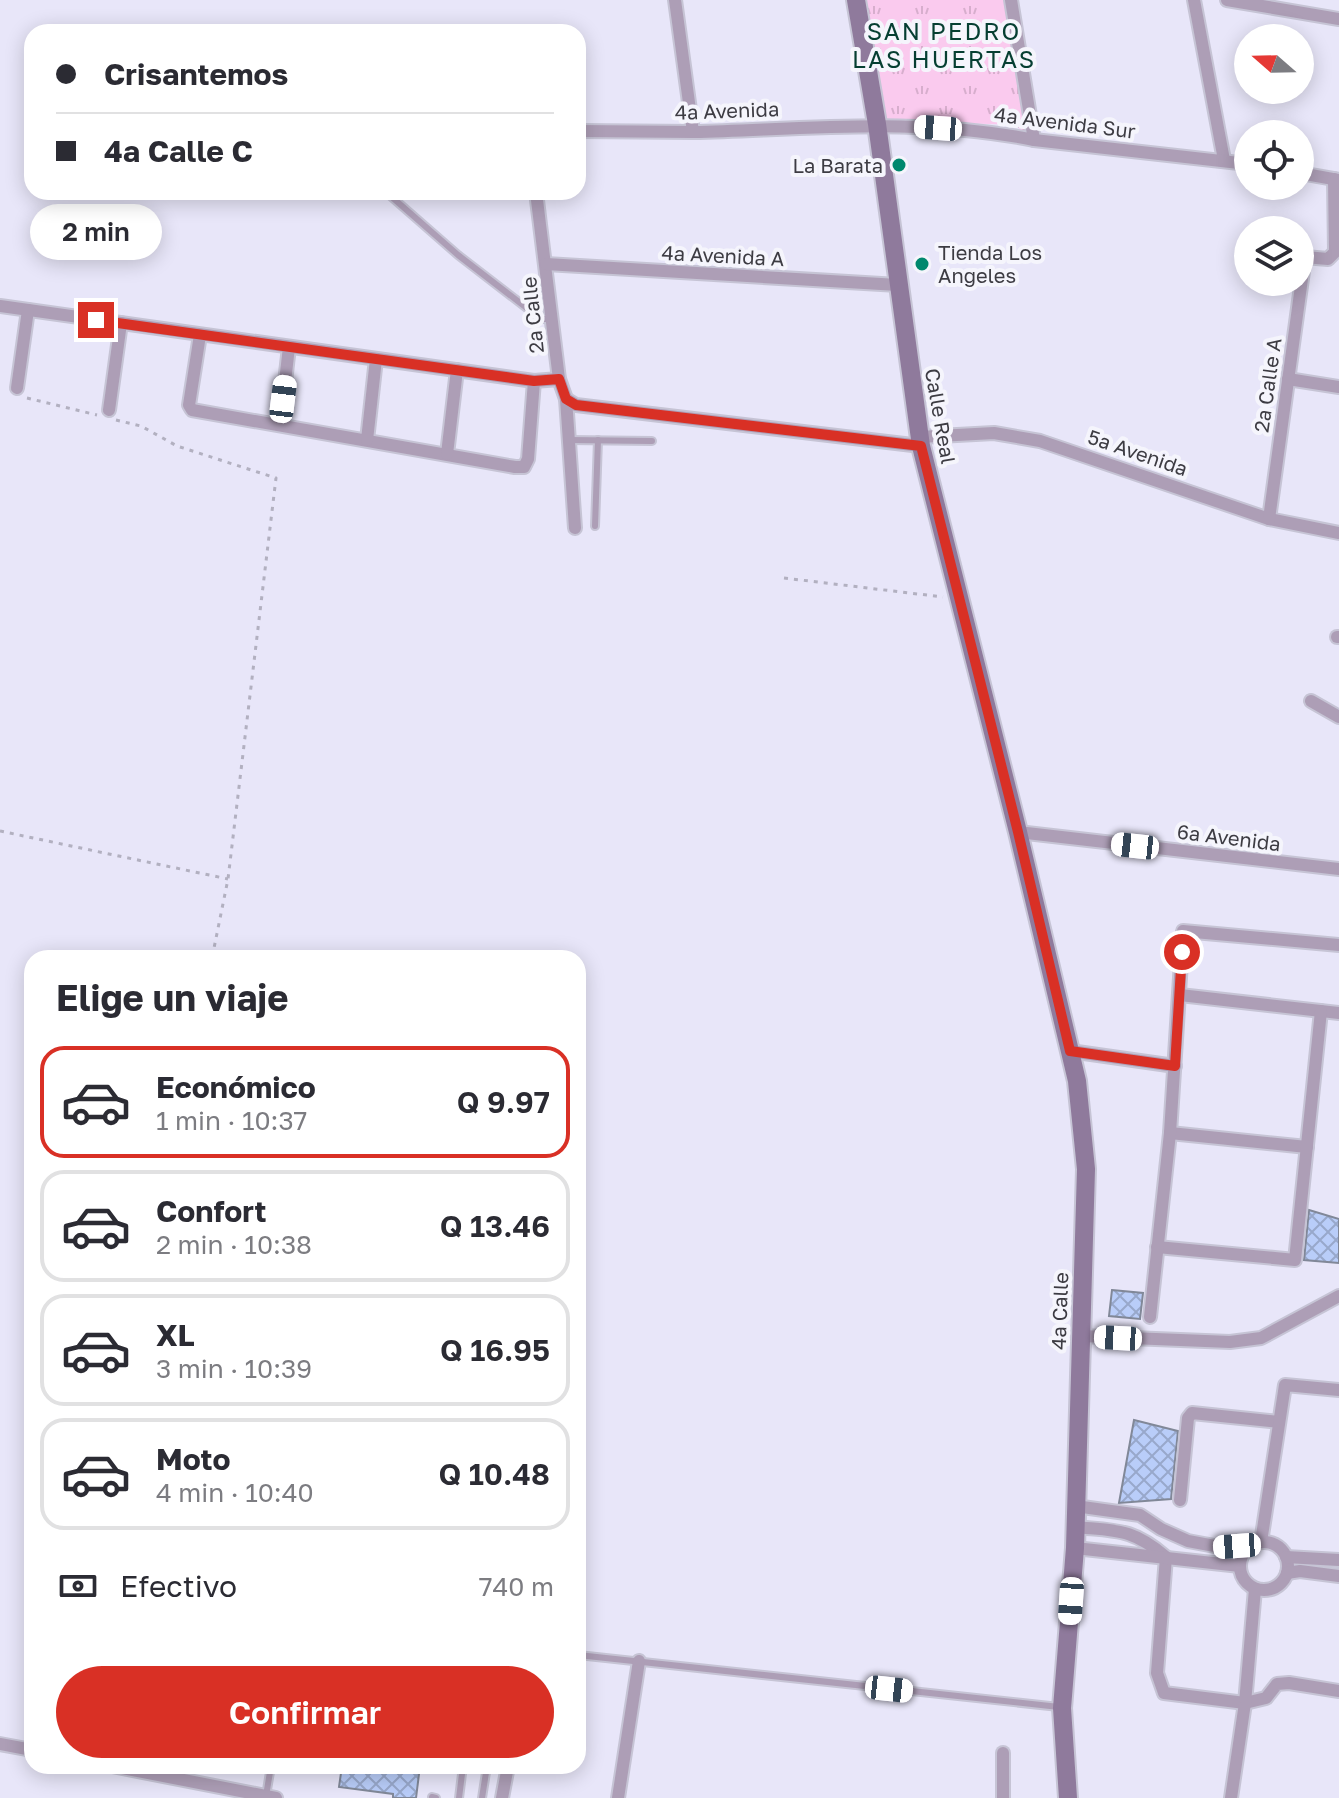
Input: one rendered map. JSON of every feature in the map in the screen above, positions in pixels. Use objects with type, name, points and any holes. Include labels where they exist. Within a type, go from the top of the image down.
[{"type":"main road","name":"Calle Real","points":[[856,0],[877,124],[920,442],[1018,832]]},
{"type":"main road","name":"4a Calle","points":[[1018,832],[1077,1081],[1086,1169],[1075,1548],[1062,1708],[1068,1798]]},
{"type":"street","points":[[675,0],[693,132]]},
{"type":"street","points":[[1011,0],[1034,140]]},
{"type":"street","points":[[1194,0],[1224,160]]},
{"type":"street","points":[[1227,0],[1339,19]]},
{"type":"street","name":"4a Avenida","points":[[586,131],[693,132],[877,124]]},
{"type":"street","name":"4a Avenida Sur","points":[[877,124],[1000,133],[1034,140],[1234,162]]},
{"type":"street","points":[[1314,175],[1336,179]]},
{"type":"street","name":"2a Calle A","points":[[1269,519],[1305,257],[1328,259],[1335,252],[1336,179]]},
{"type":"street","name":"2a Calle","points":[[537,200],[559,379],[566,399],[575,528]]},
{"type":"street","name":"4a Avenida A","points":[[546,264],[898,285]]},
{"type":"street","points":[[0,306],[534,381],[559,379]]},
{"type":"street","points":[[16,391],[28,310]]},
{"type":"street","points":[[107,415],[121,323]]},
{"type":"street","points":[[200,335],[189,405],[192,410],[524,467],[528,459],[534,381]]},
{"type":"street","points":[[280,425],[289,347]]},
{"type":"street","points":[[367,440],[376,359]]},
{"type":"street","points":[[447,454],[457,370]]},
{"type":"street","points":[[1288,379],[1339,387]]},
{"type":"street","name":"5a Avenida","points":[[566,399],[576,405],[920,442],[994,433],[1040,441],[1269,519],[1339,533]]},
{"type":"street","points":[[1311,701],[1339,717]]},
{"type":"street","name":"6a Avenida","points":[[1018,832],[1339,869]]},
{"type":"street","points":[[1150,1317],[1170,1133],[1183,931],[1339,945]]},
{"type":"street","points":[[1180,995],[1339,1013]]},
{"type":"street","points":[[1157,1247],[1295,1260],[1321,1011]]},
{"type":"street","points":[[1070,1051],[1175,1066]]},
{"type":"street","points":[[1170,1133],[1307,1147]]},
{"type":"street","points":[[1081,1336],[1230,1342],[1261,1338],[1339,1296]]},
{"type":"street","points":[[1257,1544],[1285,1385],[1339,1390]]},
{"type":"street","points":[[1180,1500],[1188,1418],[1192,1413],[1279,1422]]},
{"type":"street","points":[[1075,1506],[1140,1515],[1188,1541],[1220,1547],[1257,1544],[1276,1546],[1286,1557],[1287,1573],[1275,1588],[1264,1591],[1255,1589],[1244,1580],[1240,1566],[1246,1550],[1257,1544]]},
{"type":"street","points":[[1075,1527],[1127,1532],[1150,1543],[1166,1557]]},
{"type":"street","points":[[1075,1548],[1240,1566]]},
{"type":"street","points":[[1166,1557],[1157,1673],[1164,1693],[1245,1703],[1266,1698],[1277,1684],[1339,1691]]},
{"type":"street","points":[[1286,1557],[1339,1560]]},
{"type":"street","points":[[1287,1573],[1300,1571],[1339,1576]]},
{"type":"street","points":[[1231,1798],[1245,1703],[1255,1589]]},
{"type":"street","points":[[618,1798],[639,1661]]},
{"type":"street","points":[[0,1744],[24,1748]]},
{"type":"street","points":[[1003,1753],[1003,1798]]},
{"type":"street","points":[[153,1774],[271,1797]]},
{"type":"street","points":[[502,1798],[506,1774]]},
{"type":"lane","points":[[395,200],[458,255],[529,310],[541,319],[552,319]]},
{"type":"lane","points":[[569,440],[652,441]]},
{"type":"lane","points":[[595,526],[598,440]]},
{"type":"lane","points":[[586,1656],[1062,1708]]},
{"type":"lane","points":[[271,1774],[271,1797]]},
{"type":"lane","points":[[459,1798],[462,1774]]},
{"type":"lane","points":[[482,1798],[486,1774]]},
{"type":"path","points":[[16,391],[141,426],[177,446],[276,478],[228,879],[214,950]]},
{"type":"path","points":[[784,578],[959,599]]},
{"type":"path","points":[[0,831],[228,879]]},
{"type":"green space","points":[[862,0],[1007,0],[1029,131],[1015,125],[882,120]]},
{"type":"building","points":[[1309,1210],[1339,1219],[1339,1263],[1304,1260]]},
{"type":"building","points":[[1112,1290],[1143,1293],[1140,1319],[1109,1316]]},
{"type":"building","points":[[1134,1420],[1178,1431],[1171,1499],[1119,1503]]},
{"type":"building","points":[[341,1774],[419,1774],[416,1798],[393,1798],[393,1794],[339,1787]]},
{"type":"place","name":"La Barata","points":[[899,165]]},
{"type":"place","name":"Tienda Los Angeles","points":[[922,264]]},
{"type":"district","name":"SAN PEDRO LAS HUERTAS","points":[[944,44]]},
{"type":"route","points":[[96,320],[534,381],[559,379],[566,399],[576,405],[921,446],[1070,1051],[1175,1066],[1182,952]]}]
